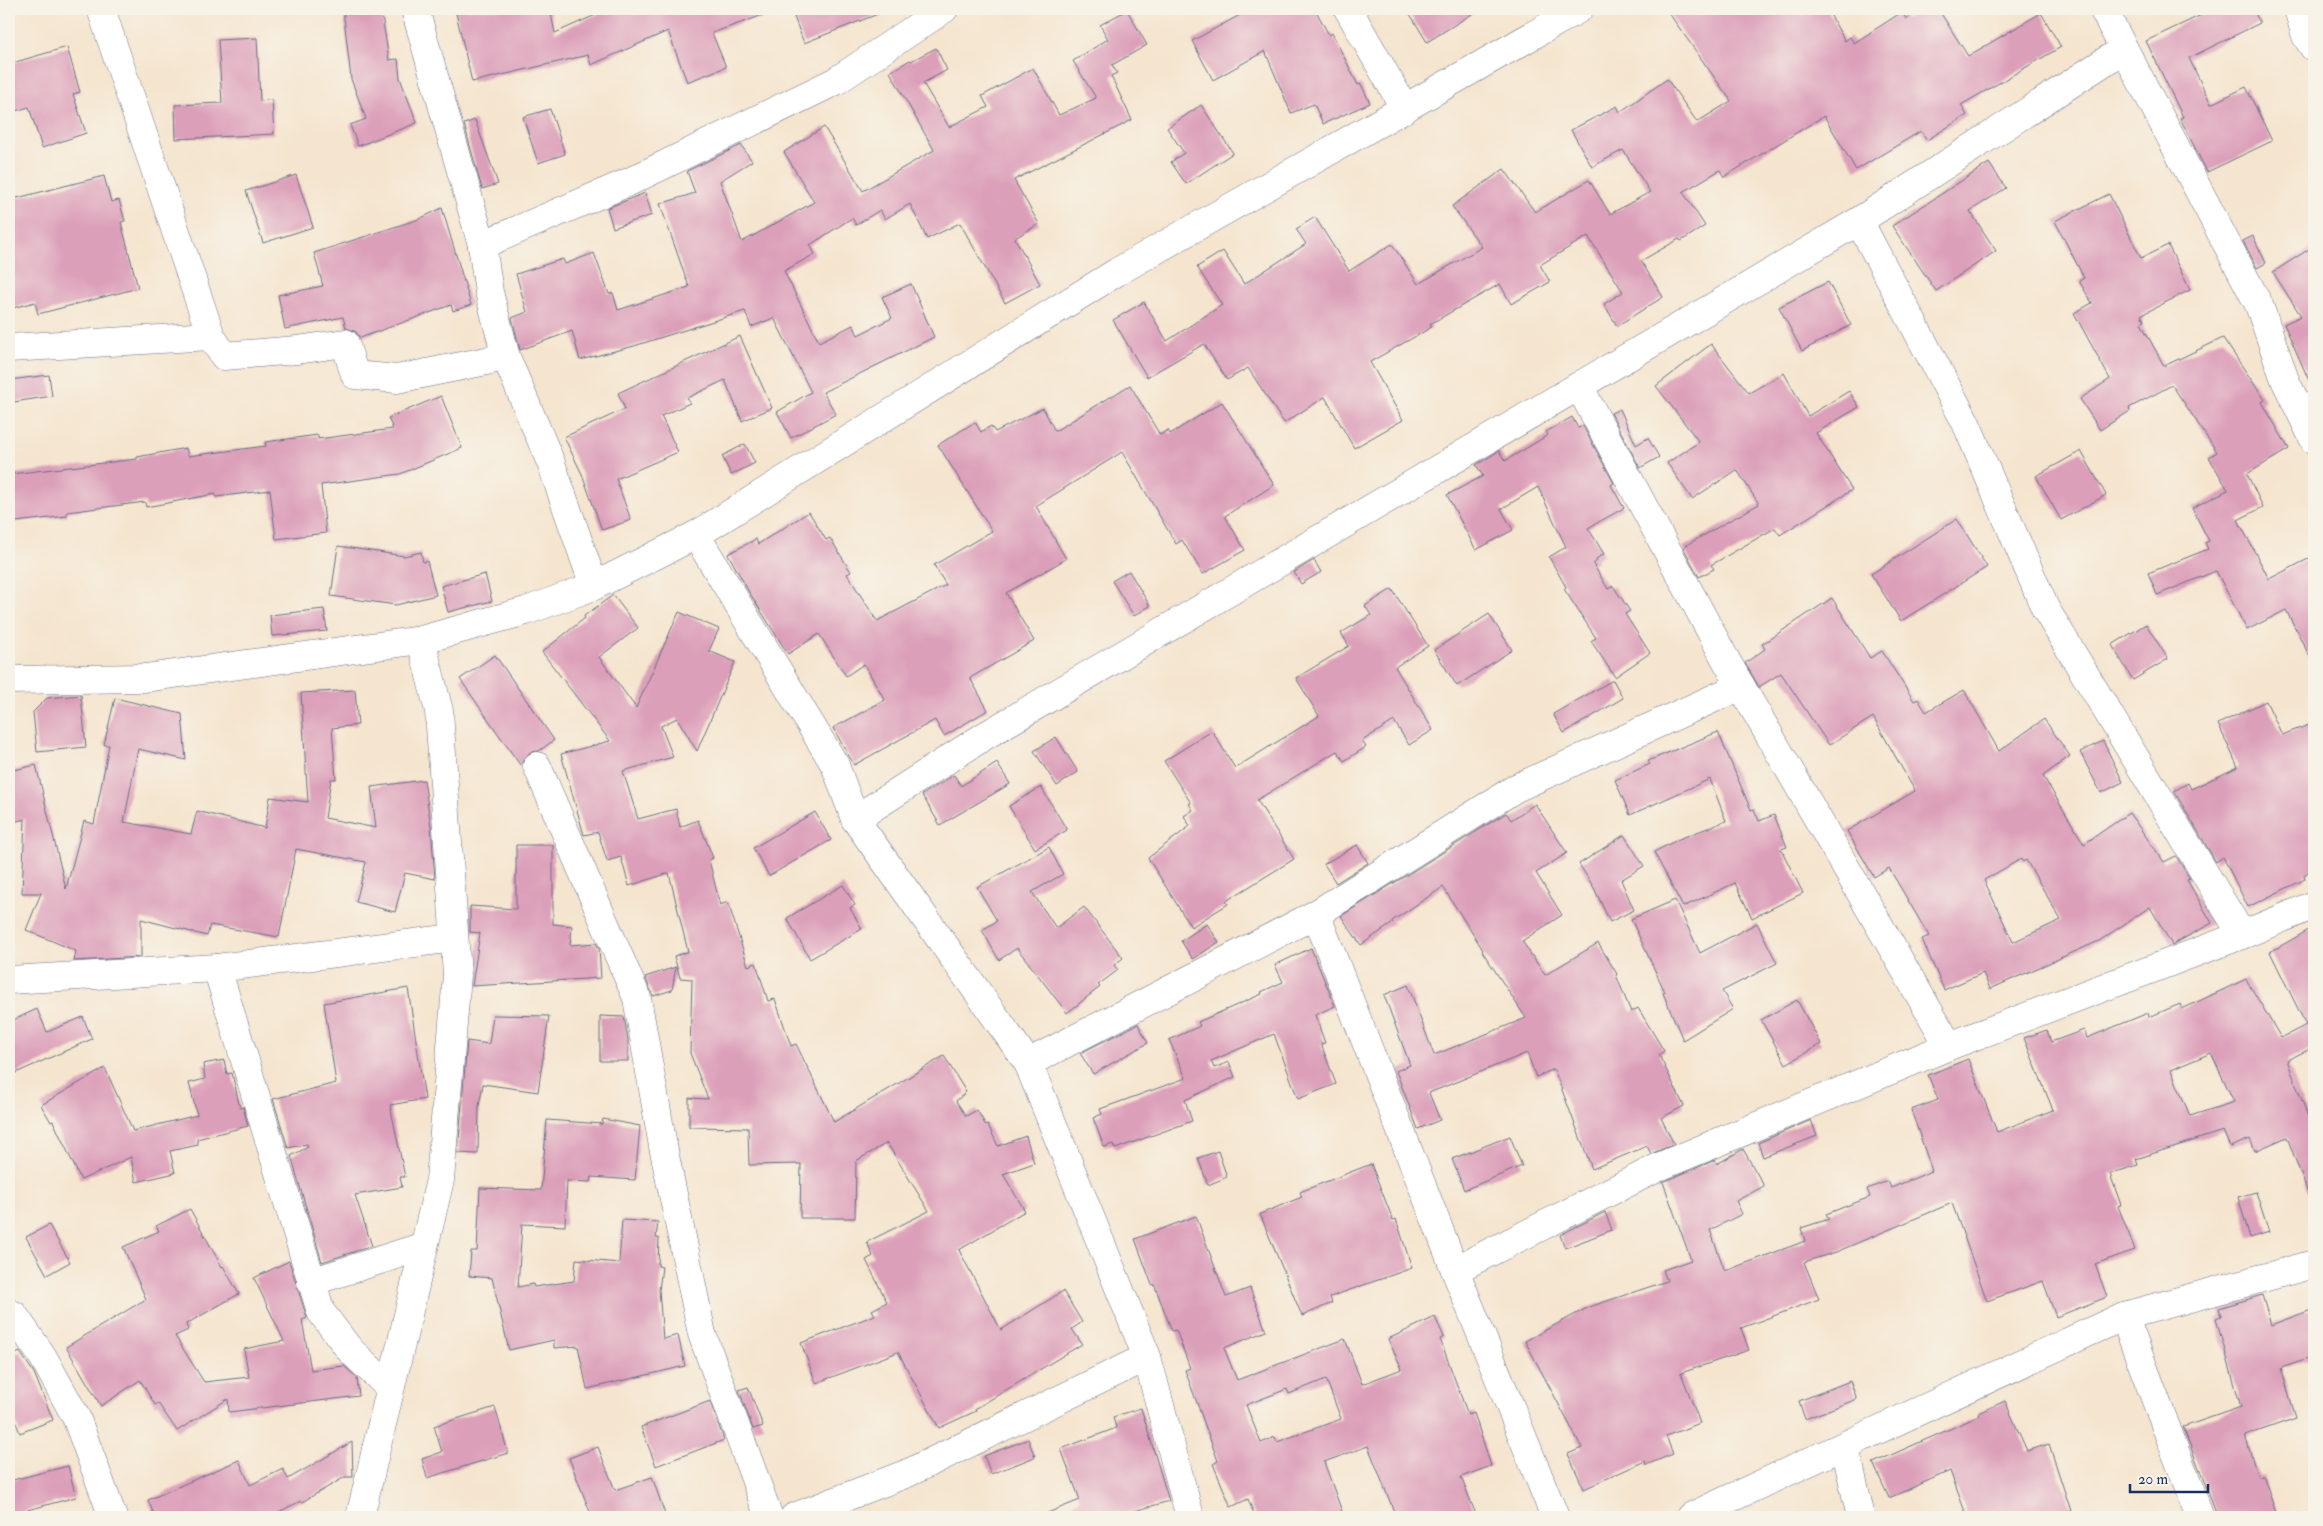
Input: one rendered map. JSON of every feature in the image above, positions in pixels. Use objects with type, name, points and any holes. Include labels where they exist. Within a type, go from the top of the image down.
[{"type":"street","points":[[101,9],[211,336],[224,356],[264,354],[345,343],[355,375],[397,380],[506,357]]},
{"type":"street","points":[[415,9],[482,245],[489,292],[506,357],[551,463],[594,586]]},
{"type":"street","points":[[482,245],[631,181],[836,81],[944,9]]},
{"type":"street","points":[[1348,9],[1405,109]]},
{"type":"street","points":[[9,680],[146,678],[421,640],[526,610],[594,586],[696,535],[1118,272],[1579,9]]},
{"type":"street","points":[[2103,9],[2259,305],[2285,380],[2314,440]]},
{"type":"street","points":[[2298,9],[2312,39]]},
{"type":"street","points":[[855,819],[983,737],[1859,221],[2124,49]]},
{"type":"street","points":[[1859,221],[1966,423],[2044,608],[2242,935]]},
{"type":"street","points":[[9,348],[211,336]]},
{"type":"street","points":[[1579,386],[1740,686],[1949,1046]]},
{"type":"street","points":[[696,535],[835,764],[855,819],[1028,1063],[1146,1357],[1190,1517]]},
{"type":"street","points":[[360,1517],[440,1180],[458,975],[439,710],[421,640]]},
{"type":"street","points":[[1028,1063],[1316,914],[1516,788],[1740,686]]},
{"type":"street","points":[[537,766],[637,998],[663,1146],[702,1334],[769,1517]]},
{"type":"street","points":[[1455,1270],[1661,1166],[1949,1046],[2242,935],[2314,905]]},
{"type":"street","points":[[1316,914],[1455,1270],[1555,1517]]},
{"type":"street","points":[[9,980],[217,968],[454,938]]},
{"type":"street","points":[[217,968],[321,1312],[350,1350],[390,1388]]},
{"type":"street","points":[[311,1282],[424,1246]]},
{"type":"street","points":[[1690,1517],[1845,1447],[2124,1316],[2314,1264]]},
{"type":"street","points":[[9,1313],[14,1315],[43,1357],[76,1417],[113,1517]]},
{"type":"street","points":[[2124,1316],[2200,1517]]},
{"type":"street","points":[[794,1517],[908,1473],[1146,1357]]},
{"type":"street","points":[[1845,1447],[1861,1517]]},
{"type":"building","points":[[343,9],[381,9],[389,60],[398,59],[400,78],[417,123],[358,146],[350,125],[366,119],[351,79]]},
{"type":"building","points":[[455,9],[550,9],[555,33],[609,9],[772,9],[772,12],[712,33],[726,67],[687,82],[668,31],[591,65],[588,55],[472,82]]},
{"type":"building","points":[[791,9],[888,9],[888,10],[804,43]]},
{"type":"building","points":[[1251,9],[1315,9],[1329,35],[1332,33],[1358,85],[1361,84],[1370,103],[1323,124],[1314,104],[1291,113],[1265,51],[1213,80],[1192,41]]},
{"type":"building","points":[[1407,9],[1480,9],[1427,42]]},
{"type":"building","points":[[1666,9],[1827,9],[1845,41],[1850,37],[1854,43],[1902,12],[1906,19],[1922,9],[1938,9],[1968,56],[2041,13],[2061,47],[1961,105],[1967,115],[1927,140],[1921,131],[1856,170],[1824,116],[1724,177],[1720,170],[1683,192],[1705,226],[1681,241],[1679,239],[1641,261],[1663,297],[1617,326],[1604,304],[1623,292],[1588,236],[1540,265],[1550,282],[1511,304],[1500,284],[1430,324],[1432,327],[1370,362],[1403,420],[1354,448],[1325,397],[1284,423],[1248,368],[1227,380],[1204,344],[1147,377],[1113,320],[1144,302],[1167,341],[1222,305],[1197,267],[1223,251],[1244,284],[1306,244],[1296,229],[1315,217],[1349,271],[1392,244],[1418,284],[1482,247],[1452,206],[1504,169],[1535,212],[1589,180],[1610,214],[1650,192],[1623,150],[1592,167],[1571,130],[1617,106],[1620,112],[1667,79],[1697,122],[1731,101]]},
{"type":"building","points":[[2214,9],[2253,9],[2260,23],[2189,58],[2211,104],[2246,87],[2272,141],[2207,172],[2180,118],[2183,117],[2146,41]]},
{"type":"building","points":[[1127,10],[1147,45],[1112,65],[1117,73],[1111,76],[1132,120],[1014,180],[1039,224],[1015,238],[1040,284],[1005,303],[960,223],[927,239],[910,204],[885,219],[880,210],[856,225],[852,218],[810,245],[815,254],[784,271],[819,342],[853,325],[858,335],[892,318],[882,297],[911,284],[934,337],[823,392],[836,414],[791,438],[777,412],[811,392],[774,318],[751,327],[745,311],[634,346],[580,360],[572,331],[520,350],[512,318],[527,312],[516,274],[563,259],[565,264],[594,253],[609,294],[613,293],[618,310],[689,287],[660,204],[695,193],[687,171],[741,145],[752,161],[720,181],[742,242],[814,202],[784,152],[824,127],[863,191],[934,150],[890,72],[936,48],[947,70],[923,83],[949,127],[988,107],[982,96],[1033,68],[1059,115],[1096,98],[1073,61],[1108,39],[1100,25]]},
{"type":"building","points":[[257,38],[260,101],[272,100],[274,134],[176,139],[175,105],[222,103],[218,40]]},
{"type":"building","points":[[67,47],[80,92],[73,94],[86,133],[42,148],[29,107],[9,113],[9,64]]},
{"type":"building","points":[[1201,105],[1233,153],[1186,184],[1171,162],[1184,153],[1167,128]]},
{"type":"building","points":[[550,109],[565,154],[538,163],[523,117]]},
{"type":"building","points":[[475,120],[498,184],[482,189],[464,124]]},
{"type":"building","points":[[1989,163],[2006,188],[1970,211],[1996,251],[1936,291],[1892,226]]},
{"type":"building","points":[[296,175],[313,227],[263,243],[246,191]]},
{"type":"building","points":[[104,176],[111,202],[119,200],[125,221],[121,222],[138,288],[38,314],[35,302],[9,309],[9,200]]},
{"type":"building","points":[[645,193],[652,215],[613,228],[607,208]]},
{"type":"building","points":[[2109,194],[2141,258],[2168,245],[2190,290],[2141,315],[2145,321],[2141,323],[2164,366],[2223,338],[2265,400],[2262,402],[2289,449],[2247,474],[2263,507],[2238,520],[2269,579],[2314,556],[2314,665],[2286,610],[2247,630],[2216,571],[2157,595],[2148,573],[2208,549],[2205,543],[2209,541],[2192,508],[2228,490],[2209,457],[2217,452],[2172,385],[2129,408],[2130,411],[2100,430],[2080,399],[2110,379],[2074,313],[2092,303],[2079,281],[2084,278],[2055,221]]},
{"type":"building","points":[[442,208],[471,305],[453,311],[451,305],[360,338],[356,332],[346,328],[343,317],[285,329],[278,295],[323,286],[314,253],[419,219]]},
{"type":"building","points":[[2253,236],[2266,263],[2257,268],[2243,241]]},
{"type":"building","points":[[2314,246],[2314,392],[2284,324],[2301,316],[2273,272]]},
{"type":"building","points":[[1828,282],[1851,325],[1802,351],[1779,307]]},
{"type":"building","points":[[740,336],[772,408],[742,421],[725,380],[687,398],[690,403],[661,416],[678,452],[616,479],[631,520],[602,530],[582,474],[564,437],[625,409],[618,393]]},
{"type":"building","points":[[1711,344],[1749,393],[1784,373],[1808,416],[1849,391],[1859,407],[1816,433],[1852,490],[1780,535],[1775,528],[1711,565],[1714,569],[1699,577],[1683,547],[1759,504],[1737,470],[1692,499],[1667,463],[1699,442],[1656,386]]},
{"type":"building","points":[[49,375],[52,396],[14,402],[10,380]]},
{"type":"building","points":[[1130,385],[1160,435],[1168,430],[1170,434],[1222,402],[1274,485],[1225,516],[1245,550],[1203,574],[1182,540],[1176,544],[1122,452],[1036,506],[1066,559],[1006,593],[1034,641],[970,678],[988,710],[944,736],[935,720],[854,765],[833,728],[885,700],[864,664],[846,676],[819,634],[788,654],[749,592],[728,554],[756,539],[758,544],[809,512],[826,540],[830,538],[851,572],[847,574],[877,621],[946,585],[934,565],[992,531],[938,445],[975,422],[981,432],[991,426],[995,432],[1043,408],[1055,431]]},
{"type":"building","points":[[441,396],[462,448],[400,474],[321,485],[326,533],[276,539],[270,490],[216,497],[215,494],[146,507],[145,502],[67,512],[67,516],[16,522],[11,474],[137,459],[137,457],[186,448],[188,456],[266,446],[265,442],[318,435],[318,439],[393,429],[388,418]]},
{"type":"building","points":[[1620,409],[1636,445],[1648,438],[1659,457],[1640,468],[1611,413]]},
{"type":"building","points":[[1572,417],[1578,428],[1583,426],[1614,483],[1611,485],[1624,508],[1588,528],[1604,554],[1596,559],[1597,561],[1593,564],[1608,589],[1613,586],[1630,611],[1625,614],[1650,653],[1615,677],[1591,641],[1596,638],[1564,589],[1566,587],[1549,557],[1566,547],[1538,487],[1501,509],[1513,530],[1476,550],[1447,495],[1483,476],[1476,465],[1499,451],[1505,461],[1548,435],[1546,432]]},
{"type":"building","points":[[745,444],[755,463],[731,475],[722,456]]},
{"type":"building","points":[[2081,451],[2106,495],[2061,520],[2036,476]]},
{"type":"building","points":[[1957,519],[1987,567],[1901,621],[1871,574]]},
{"type":"building","points":[[338,546],[404,556],[421,552],[423,562],[427,561],[436,595],[396,605],[331,596]]},
{"type":"building","points":[[1314,560],[1321,572],[1301,584],[1294,572]]},
{"type":"building","points":[[1129,571],[1150,606],[1134,616],[1112,581]]},
{"type":"building","points":[[485,574],[492,601],[448,612],[441,586]]},
{"type":"building","points":[[1392,589],[1428,646],[1395,667],[1433,730],[1409,745],[1394,721],[1362,741],[1366,747],[1344,761],[1337,751],[1257,800],[1294,859],[1226,901],[1228,904],[1191,927],[1148,858],[1190,826],[1184,816],[1193,810],[1189,804],[1191,803],[1164,761],[1212,731],[1235,768],[1319,716],[1296,678],[1349,646],[1341,633],[1371,615],[1365,606]]},
{"type":"building","points":[[613,595],[638,628],[599,657],[636,708],[679,612],[719,629],[709,651],[735,662],[697,751],[677,718],[661,726],[673,757],[623,771],[638,819],[676,809],[680,827],[698,820],[713,858],[709,860],[720,905],[728,902],[748,966],[756,963],[768,1001],[775,999],[791,1046],[796,1044],[834,1122],[944,1056],[966,1092],[956,1101],[966,1116],[977,1110],[986,1126],[988,1125],[998,1146],[1026,1136],[1034,1163],[1003,1174],[1025,1211],[959,1250],[1001,1330],[1063,1291],[1082,1322],[1072,1329],[1082,1344],[975,1409],[976,1411],[939,1428],[898,1352],[816,1383],[801,1343],[875,1315],[872,1310],[887,1302],[866,1260],[873,1256],[867,1242],[929,1211],[887,1143],[856,1161],[855,1218],[800,1218],[801,1164],[749,1165],[748,1128],[689,1127],[689,1098],[708,1099],[690,1053],[692,979],[680,978],[674,956],[688,952],[669,873],[629,886],[621,857],[607,861],[598,832],[584,835],[561,754],[610,741],[542,652],[585,618],[584,616]]},
{"type":"building","points":[[1832,598],[1870,658],[1882,651],[1914,701],[1918,699],[1926,712],[1964,690],[1999,751],[2044,719],[2070,756],[2043,776],[2084,844],[2129,813],[2164,862],[2176,856],[2190,879],[2187,880],[2212,923],[2172,945],[2150,907],[2099,941],[1990,989],[1983,973],[1944,990],[1922,939],[1929,936],[1889,868],[1874,877],[1847,831],[1915,791],[1873,717],[1829,745],[1781,673],[1759,687],[1745,663],[1765,649],[1762,644]],"holes":[[[2021,859],[2023,862],[2026,860],[2061,920],[2013,942],[1984,880]]]},
{"type":"building","points":[[324,609],[327,631],[272,636],[270,615]]},
{"type":"building","points":[[1489,614],[1512,650],[1457,686],[1434,650]]},
{"type":"building","points":[[2146,624],[2168,659],[2133,680],[2112,645]]},
{"type":"building","points":[[495,655],[554,740],[539,751],[530,752],[520,765],[460,679]]},
{"type":"building","points":[[1613,680],[1623,698],[1564,733],[1553,714]]},
{"type":"building","points":[[355,690],[358,725],[332,728],[336,779],[331,779],[325,818],[376,828],[371,787],[424,780],[431,827],[435,879],[405,873],[395,912],[356,902],[366,862],[296,849],[279,937],[210,925],[207,936],[141,919],[141,957],[74,961],[76,951],[26,930],[41,893],[22,893],[25,819],[9,823],[9,771],[36,765],[66,889],[84,821],[94,824],[109,745],[104,745],[115,698],[182,714],[186,760],[138,749],[124,822],[191,834],[197,811],[265,828],[270,797],[308,802],[301,693]]},
{"type":"building","points":[[81,695],[86,747],[37,752],[33,712],[47,698]]},
{"type":"building","points":[[2266,701],[2282,735],[2314,723],[2314,868],[2304,875],[2305,879],[2248,907],[2223,857],[2216,862],[2174,791],[2188,783],[2191,789],[2238,767],[2218,724]]},
{"type":"building","points":[[1718,732],[1751,810],[1754,809],[1759,821],[1774,815],[1787,847],[1781,849],[1803,893],[1752,918],[1735,883],[1683,907],[1654,852],[1679,839],[1726,821],[1710,779],[1630,815],[1615,780],[1650,764],[1648,761]]},
{"type":"building","points":[[1056,737],[1078,772],[1057,786],[1034,751]]},
{"type":"building","points":[[2103,741],[2123,782],[2101,793],[2080,752]]},
{"type":"building","points":[[997,763],[1010,784],[940,825],[922,795],[954,775],[961,786]]},
{"type":"building","points":[[1041,787],[1067,830],[1035,849],[1009,806]]},
{"type":"building","points":[[1535,804],[1567,853],[1536,873],[1562,915],[1522,941],[1545,975],[1598,943],[1617,974],[1631,1012],[1638,1008],[1664,1051],[1659,1055],[1684,1106],[1661,1118],[1674,1144],[1651,1154],[1647,1146],[1592,1169],[1554,1069],[1536,1077],[1527,1053],[1429,1093],[1440,1120],[1418,1129],[1396,1071],[1410,1065],[1384,995],[1408,985],[1434,1055],[1526,1018],[1443,887],[1392,921],[1393,923],[1361,945],[1341,916],[1506,813],[1511,820]]},
{"type":"building","points":[[815,812],[831,840],[769,876],[753,848]]},
{"type":"building","points":[[1624,835],[1644,866],[1621,880],[1634,910],[1610,922],[1594,888],[1579,864]]},
{"type":"building","points":[[516,845],[553,845],[553,924],[572,926],[570,945],[596,943],[599,949],[601,978],[472,986],[480,933],[470,932],[470,906],[516,909]]},
{"type":"building","points":[[1357,845],[1368,863],[1336,883],[1324,864]]},
{"type":"building","points":[[1049,847],[1063,874],[1032,892],[1056,928],[1084,907],[1123,958],[1114,965],[1118,970],[1067,1013],[1017,948],[999,960],[982,930],[997,921],[977,887]]},
{"type":"building","points":[[843,885],[855,905],[850,908],[862,929],[810,959],[787,918]]},
{"type":"building","points":[[1675,900],[1700,953],[1757,923],[1777,963],[1722,991],[1733,1009],[1683,1040],[1663,993],[1665,992],[1631,919]]},
{"type":"building","points":[[1207,924],[1219,942],[1193,959],[1181,941]]},
{"type":"building","points":[[2314,927],[2314,1047],[2287,1060],[2314,1133],[2314,1203],[2312,1204],[2287,1137],[2255,1151],[2250,1139],[2230,1147],[2223,1131],[2136,1159],[2138,1165],[2110,1174],[2121,1205],[2118,1206],[2135,1250],[2095,1264],[2107,1297],[2056,1317],[2043,1281],[1987,1301],[1952,1203],[1836,1252],[1804,1262],[1819,1299],[1741,1328],[1749,1350],[1681,1373],[1700,1423],[1666,1436],[1673,1454],[1646,1465],[1645,1461],[1584,1489],[1568,1454],[1582,1448],[1525,1341],[1589,1307],[1667,1281],[1663,1270],[1691,1260],[1663,1182],[1715,1160],[1717,1164],[1743,1149],[1764,1186],[1736,1201],[1742,1214],[1710,1230],[1725,1271],[1805,1241],[1801,1228],[1829,1219],[1826,1214],[1870,1197],[1867,1189],[1888,1181],[1891,1188],[1932,1171],[1911,1110],[1938,1100],[1928,1075],[1968,1059],[1997,1132],[2053,1110],[2024,1038],[2047,1030],[2051,1042],[2084,1030],[2087,1038],[2148,1013],[2149,1017],[2180,1004],[2182,1009],[2246,979],[2281,1038],[2306,1025],[2270,952]],"holes":[[[2211,1053],[2234,1102],[2190,1116],[2171,1070]]]},
{"type":"building","points":[[1311,948],[1335,1006],[1315,1015],[1325,1043],[1321,1044],[1336,1084],[1298,1099],[1274,1034],[1211,1061],[1214,1068],[1229,1062],[1235,1077],[1185,1100],[1192,1121],[1115,1149],[1113,1144],[1104,1147],[1093,1118],[1102,1114],[1100,1109],[1186,1078],[1169,1040],[1200,1026],[1198,1022],[1262,994],[1261,992],[1283,982],[1275,965]]},
{"type":"building","points":[[676,967],[672,990],[653,996],[645,977]]},
{"type":"building","points":[[408,988],[425,1099],[390,1105],[405,1177],[400,1177],[402,1187],[355,1195],[372,1246],[322,1262],[291,1156],[308,1147],[307,1144],[288,1148],[273,1099],[336,1083],[324,1003]]},
{"type":"building","points":[[1797,1000],[1821,1044],[1786,1064],[1761,1020]]},
{"type":"building","points":[[37,1009],[47,1032],[83,1017],[92,1039],[9,1076],[9,1022]]},
{"type":"building","points":[[493,1015],[549,1016],[538,1092],[483,1084],[479,1106],[478,1154],[458,1153],[467,1041],[489,1044]]},
{"type":"building","points":[[600,1016],[624,1017],[628,1040],[628,1061],[600,1061]]},
{"type":"building","points":[[1138,1024],[1148,1043],[1093,1074],[1080,1053]]},
{"type":"building","points":[[224,1060],[227,1074],[232,1073],[240,1108],[243,1107],[248,1126],[197,1139],[198,1145],[170,1151],[175,1173],[136,1182],[131,1157],[81,1180],[53,1121],[51,1122],[41,1105],[105,1068],[133,1131],[197,1115],[189,1083],[205,1079],[203,1064]]},
{"type":"building","points":[[603,1119],[640,1126],[635,1180],[591,1177],[590,1182],[567,1181],[565,1226],[522,1224],[518,1287],[533,1284],[534,1287],[574,1281],[576,1259],[619,1263],[622,1220],[658,1222],[656,1238],[659,1238],[658,1266],[662,1267],[659,1290],[663,1339],[678,1335],[685,1366],[587,1389],[578,1346],[554,1348],[554,1340],[509,1350],[492,1278],[469,1276],[471,1251],[477,1251],[480,1188],[541,1190],[547,1120],[602,1124]]},
{"type":"building","points":[[1811,1120],[1817,1136],[1763,1157],[1758,1143]]},
{"type":"building","points":[[1510,1136],[1522,1166],[1464,1190],[1452,1159]]},
{"type":"building","points":[[1218,1151],[1227,1177],[1208,1185],[1198,1158]]},
{"type":"building","points":[[1371,1164],[1393,1220],[1396,1219],[1412,1268],[1330,1297],[1332,1303],[1302,1316],[1260,1214],[1302,1197],[1300,1192]]},
{"type":"building","points":[[2256,1192],[2269,1232],[2250,1238],[2238,1197]]},
{"type":"building","points":[[190,1209],[239,1294],[186,1324],[188,1330],[175,1336],[204,1382],[249,1377],[244,1349],[284,1341],[254,1278],[289,1261],[307,1318],[302,1320],[311,1370],[344,1366],[357,1378],[359,1396],[229,1412],[228,1399],[177,1431],[158,1403],[155,1405],[140,1380],[101,1406],[66,1347],[146,1299],[123,1247],[159,1231],[156,1226]]},
{"type":"building","points":[[1605,1212],[1612,1230],[1565,1248],[1560,1235]]},
{"type":"building","points":[[1196,1216],[1226,1297],[1250,1288],[1266,1331],[1224,1348],[1237,1380],[1345,1339],[1362,1384],[1402,1369],[1388,1339],[1435,1317],[1444,1337],[1440,1339],[1468,1415],[1474,1413],[1491,1466],[1461,1477],[1477,1517],[1396,1517],[1368,1446],[1324,1462],[1344,1517],[1255,1517],[1248,1499],[1231,1507],[1213,1464],[1218,1461],[1185,1370],[1190,1368],[1176,1330],[1172,1331],[1154,1284],[1152,1285],[1135,1239]],"holes":[[[1326,1379],[1341,1419],[1277,1442],[1275,1437],[1261,1443],[1246,1405],[1287,1389],[1289,1394]]]},
{"type":"building","points":[[49,1225],[70,1262],[47,1275],[26,1237]]},
{"type":"building","points":[[2262,1295],[2271,1325],[2314,1309],[2314,1357],[2281,1368],[2296,1418],[2245,1436],[2258,1476],[2263,1475],[2278,1517],[2218,1517],[2183,1427],[2241,1407],[2216,1319],[2221,1317],[2219,1308]]},
{"type":"building","points":[[20,1352],[34,1373],[53,1420],[20,1433],[9,1405],[9,1357]]},
{"type":"building","points":[[1850,1381],[1857,1399],[1805,1419],[1799,1401]]},
{"type":"building","points":[[748,1387],[763,1426],[753,1429],[739,1390]]},
{"type":"building","points":[[710,1401],[724,1440],[656,1466],[641,1427]]},
{"type":"building","points":[[2005,1401],[2027,1451],[2049,1444],[2071,1511],[2052,1517],[1967,1517],[1950,1471],[1889,1498],[1873,1463],[1979,1416],[1978,1413]]},
{"type":"building","points":[[495,1407],[508,1453],[427,1478],[422,1459],[442,1452],[434,1426]]},
{"type":"building","points":[[1141,1408],[1169,1501],[1114,1517],[1040,1517],[1080,1500],[1061,1449],[1116,1428],[1113,1417]]},
{"type":"building","points":[[1028,1439],[1035,1457],[991,1474],[984,1456]]},
{"type":"building","points":[[352,1442],[353,1477],[345,1477],[302,1502],[268,1517],[155,1517],[148,1500],[239,1460],[250,1485],[283,1469],[288,1479]]},
{"type":"building","points":[[598,1447],[615,1490],[652,1477],[666,1517],[592,1517],[569,1458]]},
{"type":"building","points":[[68,1466],[76,1497],[9,1515],[9,1481]]}]
